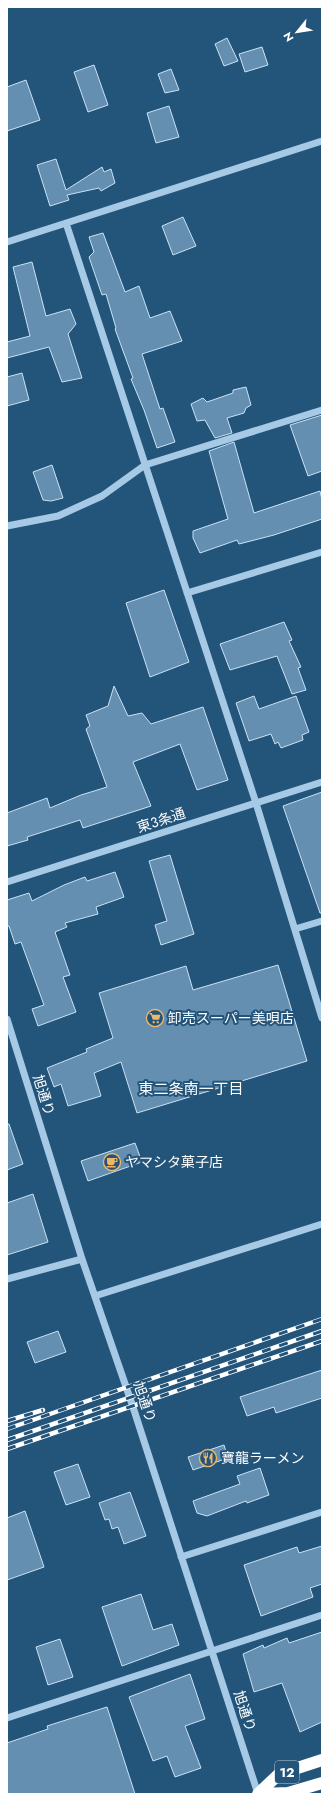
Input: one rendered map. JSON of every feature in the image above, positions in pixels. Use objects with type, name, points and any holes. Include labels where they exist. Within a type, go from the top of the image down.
[{"type":"highway","name":"12","points":[[259,1794],[279,1774],[322,1760]]},
{"type":"highway","name":"12","points":[[259,1794],[288,1793],[322,1783]]},
{"type":"street","points":[[7,242],[322,141]]},
{"type":"street","points":[[66,223],[256,803],[322,1018]]},
{"type":"street","points":[[7,526],[58,516],[102,496],[145,465],[322,410]]},
{"type":"street","points":[[187,593],[322,552]]},
{"type":"street","name":"東３条通","points":[[7,882],[322,782]]},
{"type":"street","points":[[295,930],[322,921]]},
{"type":"street","name":"旭通り","points":[[7,1019],[82,1259],[148,1452],[211,1650],[259,1794]]},
{"type":"street","points":[[95,1296],[322,1224]]},
{"type":"street","points":[[7,1279],[82,1259]]},
{"type":"street","points":[[181,1557],[322,1512]]},
{"type":"street","points":[[7,1718],[211,1650],[322,1615]]},
{"type":"building","points":[[227,38],[238,61],[224,66],[215,44]]},
{"type":"building","points":[[262,47],[268,65],[245,72],[239,54]]},
{"type":"building","points":[[94,65],[108,105],[88,112],[74,72]]},
{"type":"building","points":[[171,69],[179,90],[165,93],[158,74]]},
{"type":"building","points":[[26,80],[40,120],[7,131],[7,87]]},
{"type":"building","points":[[169,106],[179,137],[156,143],[147,113]]},
{"type":"building","points":[[56,159],[66,190],[102,167],[104,172],[111,169],[115,183],[101,191],[99,188],[67,195],[69,200],[50,206],[37,165]]},
{"type":"building","points":[[183,217],[196,246],[173,255],[162,226]]},
{"type":"building","points":[[103,233],[125,292],[139,286],[150,318],[170,311],[182,341],[142,354],[160,409],[163,408],[175,442],[157,448],[144,410],[131,379],[133,378],[115,329],[116,328],[106,294],[102,295],[89,257],[94,252],[89,237]]},
{"type":"building","points":[[32,262],[46,316],[70,309],[76,324],[68,334],[82,378],[62,382],[49,347],[7,358],[7,342],[30,336],[13,267]]},
{"type":"building","points":[[22,373],[29,400],[7,406],[7,377]]},
{"type":"building","points":[[246,387],[251,405],[246,408],[244,413],[227,418],[232,433],[215,438],[205,420],[197,421],[191,404],[203,398],[207,402],[233,393],[233,390]]},
{"type":"building","points":[[322,415],[322,471],[308,476],[290,425]]},
{"type":"building","points":[[234,442],[254,513],[320,491],[322,500],[322,519],[274,535],[239,544],[237,540],[200,553],[193,538],[193,531],[228,519],[209,451]]},
{"type":"building","points":[[52,465],[63,498],[51,501],[43,500],[33,472]]},
{"type":"building","points":[[164,590],[189,662],[150,677],[126,603]]},
{"type":"building","points":[[284,622],[292,640],[289,641],[301,667],[298,668],[306,690],[292,694],[277,656],[230,670],[220,644]]},
{"type":"building","points":[[114,686],[128,716],[142,713],[151,724],[203,707],[228,780],[197,790],[180,744],[133,762],[151,806],[83,828],[80,820],[27,837],[28,840],[7,846],[7,813],[47,798],[50,808],[81,795],[107,787],[86,729],[90,726],[86,715],[108,706]]},
{"type":"building","points":[[254,696],[259,709],[296,696],[309,732],[302,735],[303,740],[281,748],[278,742],[275,744],[271,734],[249,741],[236,703]]},
{"type":"building","points":[[322,792],[322,913],[320,913],[283,806]]},
{"type":"building","points":[[170,855],[194,934],[161,945],[155,925],[167,921],[149,861]]},
{"type":"building","points":[[115,872],[124,897],[96,907],[98,914],[65,923],[67,927],[55,932],[70,975],[63,977],[76,1012],[38,1026],[32,1009],[44,1005],[21,942],[15,944],[9,926],[7,926],[7,900],[29,893],[32,901],[64,885],[85,877],[87,881]]},
{"type":"building","points":[[278,965],[307,1061],[137,1113],[121,1062],[94,1073],[101,1096],[68,1106],[61,1084],[54,1087],[47,1068],[87,1052],[86,1049],[113,1038],[99,993],[186,966],[193,990]]},
{"type":"building","points":[[7,1124],[9,1124],[23,1164],[7,1170]]},
{"type":"building","name":"ヤマシタ菓子店","points":[[135,1143],[142,1162],[88,1181],[81,1161]]},
{"type":"building","points":[[33,1194],[48,1242],[7,1255],[7,1203]]},
{"type":"building","points":[[58,1331],[66,1352],[35,1363],[27,1342]]},
{"type":"building","points":[[322,1370],[322,1398],[276,1413],[274,1407],[247,1416],[240,1397]]},
{"type":"building","name":"寶龍ラーメン","points":[[224,1445],[228,1458],[193,1470],[188,1457]]},
{"type":"building","points":[[78,1464],[90,1497],[66,1505],[54,1472]]},
{"type":"building","points":[[260,1468],[269,1495],[247,1503],[246,1501],[207,1516],[197,1513],[193,1501],[240,1484],[237,1476]]},
{"type":"building","points":[[130,1492],[146,1536],[124,1544],[118,1527],[112,1529],[109,1519],[105,1520],[99,1503]]},
{"type":"building","points":[[25,1511],[44,1567],[7,1580],[7,1518]]},
{"type":"building","points":[[322,1546],[322,1584],[310,1588],[313,1597],[261,1616],[244,1565],[297,1547],[299,1553]]},
{"type":"building","points":[[141,1594],[153,1630],[172,1624],[179,1645],[122,1666],[102,1607]]},
{"type":"building","points":[[322,1632],[322,1722],[300,1732],[282,1683],[254,1692],[243,1654],[263,1645],[264,1648],[287,1638],[289,1643]]},
{"type":"building","points":[[60,1639],[73,1677],[48,1685],[36,1647]]},
{"type":"building","points":[[190,1674],[205,1719],[185,1726],[201,1768],[175,1777],[167,1756],[153,1761],[129,1697]]},
{"type":"building","points":[[107,1707],[135,1794],[7,1794],[7,1743],[48,1729],[47,1726]]},
{"type":"railway","points":[[7,1429],[322,1319]]},
{"type":"railway","points":[[7,1440],[322,1331]]},
{"type":"railway","points":[[7,1449],[322,1341]]},
{"type":"railway","points":[[7,1421],[43,1410]]},
{"type":"place","name":"卸売スーパー美唄店","points":[[155,1018]]},
{"type":"place","name":"ヤマシタ菓子店","points":[[112,1162]]},
{"type":"place","name":"寶龍ラーメン","points":[[208,1458]]},
{"type":"district","name":"東二条南一丁目","points":[[191,1089]]}]
